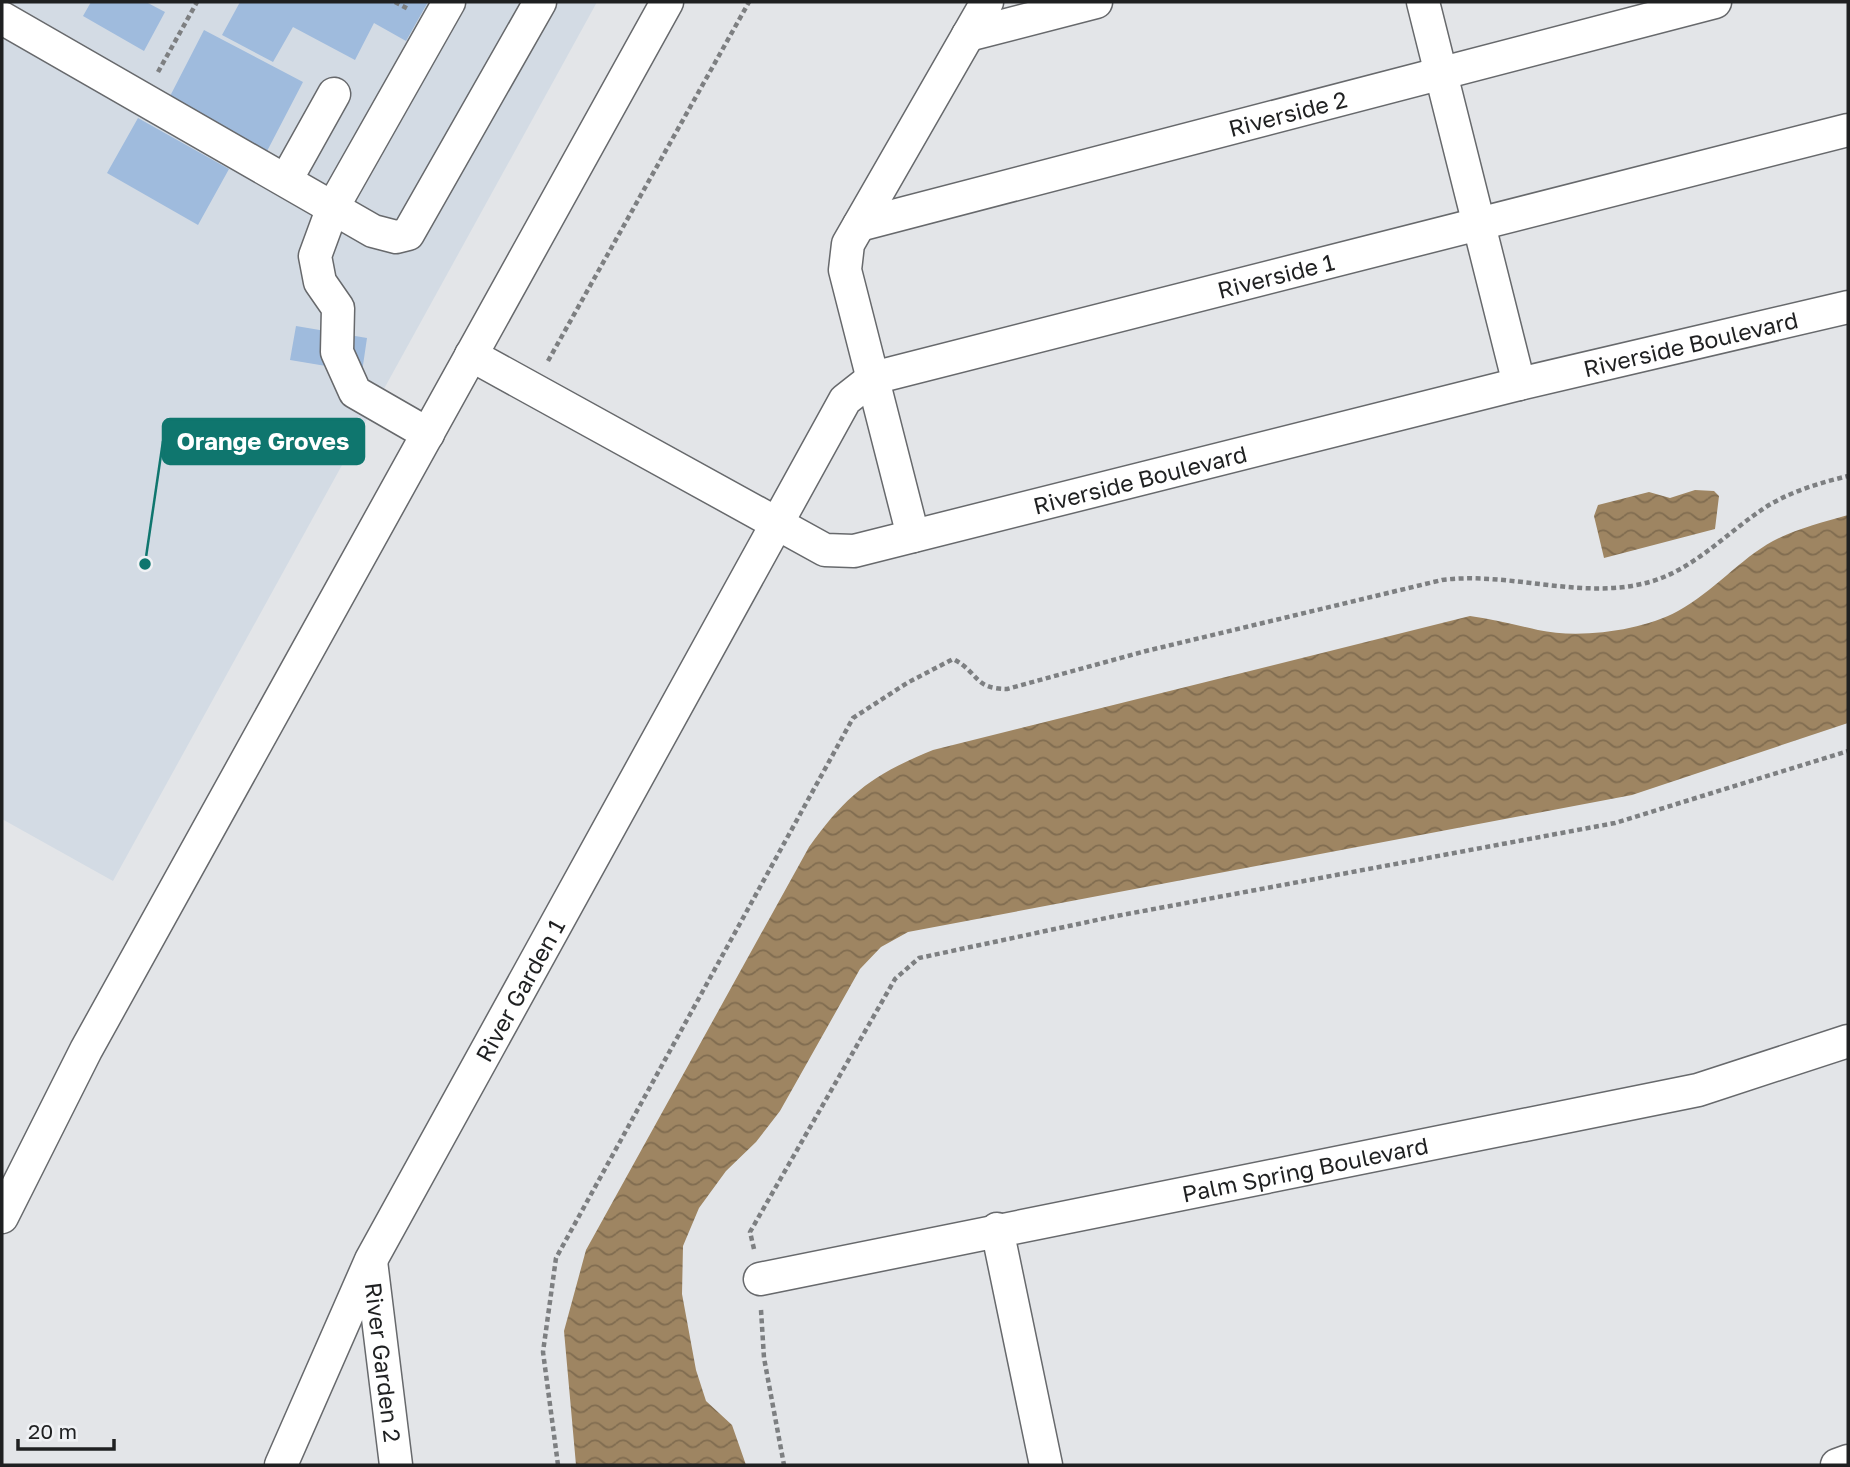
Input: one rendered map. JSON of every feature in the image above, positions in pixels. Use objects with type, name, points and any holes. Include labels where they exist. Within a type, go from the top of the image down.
[{"type":"street","points":[[428,433],[355,392],[337,352],[338,308],[320,282],[315,256],[333,207],[449,2]]},
{"type":"street","points":[[2,18],[387,236],[408,233],[540,2]]},
{"type":"street","points":[[2,1217],[86,1050],[667,2]]},
{"type":"street","points":[[914,536],[845,270],[848,244],[987,2]]},
{"type":"street","points":[[968,35],[1096,2]]},
{"type":"street","points":[[1423,2],[1519,384]]},
{"type":"street","name":"Riverside 2","points":[[859,225],[1715,2]]},
{"type":"street","points":[[286,180],[334,94]]},
{"type":"street","name":"Riverside 1","points":[[777,523],[845,400],[873,378],[1848,130]]},
{"type":"street","name":"Riverside Boulevard","points":[[471,355],[825,550],[854,551],[1519,384],[1848,307]]},
{"type":"street","name":"River Garden 1","points":[[282,1465],[371,1260],[777,523]]},
{"type":"street","name":"Palm Spring Boulevard","points":[[760,1279],[997,1229],[1698,1090],[1848,1041]]},
{"type":"street","points":[[997,1229],[1046,1465]]},
{"type":"street","name":"River Garden 2","points":[[371,1260],[396,1465]]},
{"type":"street","points":[[1837,1465],[1848,1461]]},
{"type":"path","points":[[143,99],[197,2]]},
{"type":"path","points":[[532,389],[749,2]]},
{"type":"path","points":[[558,1465],[543,1352],[556,1258],[853,718],[907,683],[953,659],[967,666],[975,679],[989,689],[1007,689],[1159,648],[1442,580],[1475,576],[1583,589],[1618,589],[1654,580],[1688,565],[1762,509],[1819,483],[1848,476]]},
{"type":"path","points":[[784,1465],[764,1358],[760,1279],[751,1233],[895,979],[919,958],[1111,917],[1615,823],[1848,751]]},
{"type":"shaded area","points":[[2,2],[597,2],[113,881],[2,819]]},
{"type":"water","points":[[1695,490],[1714,491],[1719,496],[1715,529],[1604,558],[1594,516],[1598,505],[1649,492],[1670,498]]},
{"type":"water","points":[[1848,515],[1848,723],[1632,795],[908,932],[881,947],[860,969],[780,1111],[756,1142],[726,1171],[699,1208],[683,1246],[682,1294],[696,1370],[706,1401],[732,1425],[746,1465],[576,1465],[564,1331],[586,1250],[809,847],[836,813],[862,788],[893,768],[933,750],[1470,616],[1554,633],[1572,634],[1610,631],[1646,624],[1691,603],[1773,541],[1800,529]]},
{"type":"building","points":[[91,2],[146,2],[165,12],[144,51],[83,16]]},
{"type":"building","points":[[240,2],[428,2],[406,41],[374,23],[355,60],[293,27],[273,62],[222,35]]},
{"type":"building","points":[[204,30],[303,82],[265,155],[166,104]]},
{"type":"building","points":[[138,118],[229,169],[198,225],[107,173]]},
{"type":"building","points":[[296,326],[367,338],[362,372],[290,360]]},
{"type":"place","name":"Orange Groves","points":[[145,564]]}]
